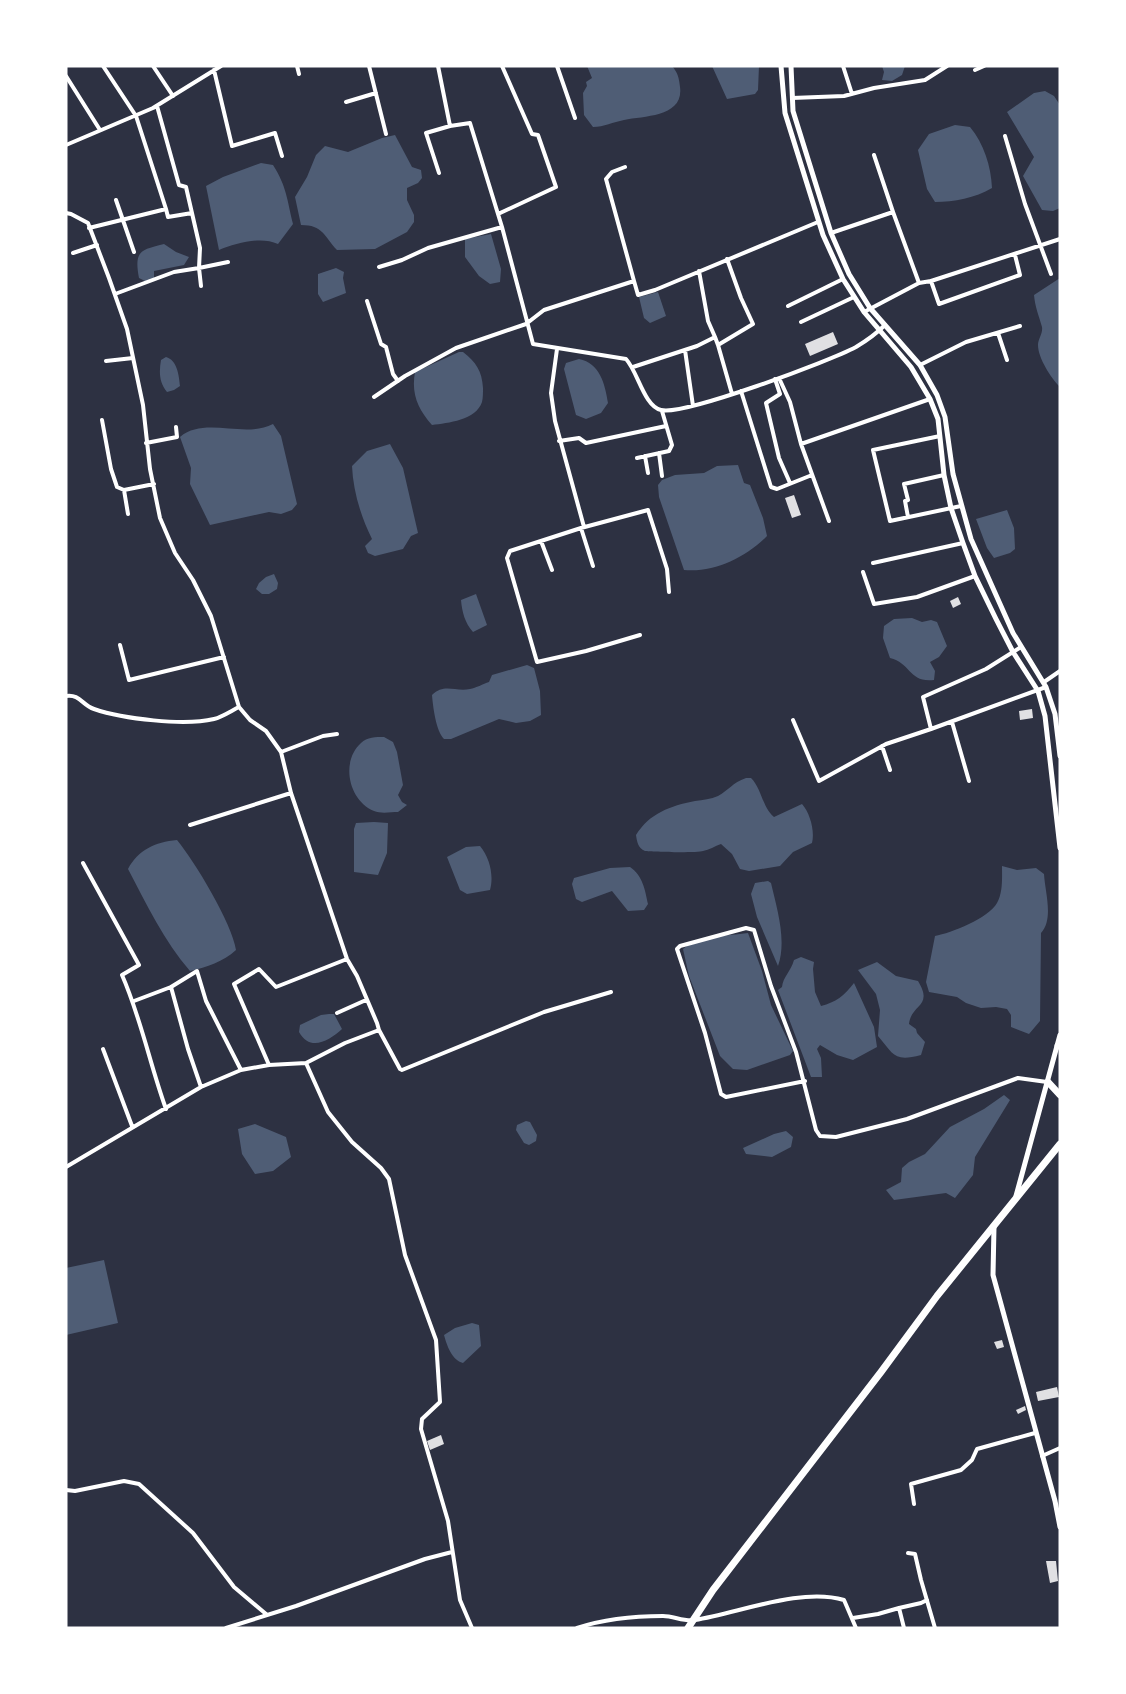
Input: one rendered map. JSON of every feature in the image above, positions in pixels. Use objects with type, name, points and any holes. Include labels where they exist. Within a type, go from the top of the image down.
[{"type":"highway","points":[[1047,1082],[1060,1095]]},
{"type":"highway","points":[[690,1624],[713,1590],[937,1296],[1060,1144]]},
{"type":"street","points":[[103,66],[136,116],[168,217],[192,213]]},
{"type":"street","points":[[153,66],[173,96]]},
{"type":"street","points":[[66,138],[68,144],[136,116],[157,106],[221,66]]},
{"type":"street","points":[[297,66],[299,74]]},
{"type":"street","points":[[369,66],[386,134]]},
{"type":"street","points":[[438,66],[450,126]]},
{"type":"street","points":[[498,214],[556,187],[538,135],[532,134],[502,66]]},
{"type":"street","points":[[557,66],[575,118]]},
{"type":"street","points":[[781,66],[785,113],[818,222],[843,279],[854,297],[879,331],[911,367],[930,399],[938,419],[944,476],[951,508],[975,576],[1013,652],[1038,691],[1045,716],[1060,848]]},
{"type":"street","points":[[791,66],[793,111],[831,233],[849,274],[870,308],[920,365],[937,395],[945,417],[953,474],[961,506],[984,572],[1021,647],[1045,685],[1057,714],[1060,756]]},
{"type":"street","points":[[843,66],[852,94]]},
{"type":"street","points":[[792,98],[844,96],[874,88],[925,80],[947,66]]},
{"type":"street","points":[[975,70],[984,66]]},
{"type":"street","points":[[214,70],[232,146],[275,133],[282,156]]},
{"type":"street","points":[[66,76],[100,130]]},
{"type":"street","points":[[346,102],[376,93]]},
{"type":"street","points":[[157,106],[179,184],[186,187],[200,248],[201,286]]},
{"type":"street","points":[[439,173],[426,133],[470,123],[502,227],[533,344],[626,359],[633,367],[648,401],[653,407],[662,411],[693,406],[777,378],[856,347],[885,325]]},
{"type":"street","points":[[1005,136],[1025,204],[1051,274]]},
{"type":"street","points":[[874,154],[919,283]]},
{"type":"street","points":[[625,167],[612,172],[606,179],[638,295],[818,222]]},
{"type":"street","points":[[116,200],[134,252]]},
{"type":"street","points":[[89,228],[166,209]]},
{"type":"street","points":[[831,233],[893,212]]},
{"type":"street","points":[[66,213],[88,224],[127,329],[143,405],[146,443],[160,519],[175,553],[193,580],[211,616],[239,707],[250,720],[266,731],[281,752],[291,793],[347,959],[379,1030],[402,1070],[544,1012],[611,992]]},
{"type":"street","points":[[379,267],[428,248],[502,227]]},
{"type":"street","points":[[864,312],[919,283],[1015,255],[1060,239]]},
{"type":"street","points":[[73,253],[97,245]]},
{"type":"street","points":[[930,281],[939,304],[1020,275],[1015,255]]},
{"type":"street","points":[[718,345],[753,324],[727,260]]},
{"type":"street","points":[[115,294],[174,272],[228,262]]},
{"type":"street","points":[[699,271],[708,321],[718,345],[732,394]]},
{"type":"street","points":[[788,306],[843,279]]},
{"type":"street","points":[[374,397],[456,348],[526,324],[544,310],[633,281]]},
{"type":"street","points":[[801,322],[854,297]]},
{"type":"street","points":[[367,301],[381,344],[386,347],[393,374],[398,381]]},
{"type":"street","points":[[920,365],[966,342],[1020,326]]},
{"type":"street","points":[[998,333],[1007,360]]},
{"type":"street","points":[[633,367],[685,350],[715,337]]},
{"type":"street","points":[[557,349],[551,393],[559,441],[593,567]]},
{"type":"street","points":[[685,350],[693,406]]},
{"type":"street","points":[[106,361],[133,358]]},
{"type":"street","points":[[777,378],[790,402],[801,444],[829,521]]},
{"type":"street","points":[[777,378],[780,394],[766,403],[779,458],[790,483]]},
{"type":"street","points":[[741,391],[771,487],[777,489],[812,475]]},
{"type":"street","points":[[801,444],[930,399]]},
{"type":"street","points":[[637,458],[671,449],[662,411]]},
{"type":"street","points":[[102,420],[111,469],[117,487],[124,490],[154,484]]},
{"type":"street","points":[[559,441],[579,438],[586,443],[666,426]]},
{"type":"street","points":[[146,443],[177,437],[176,427]]},
{"type":"street","points":[[940,436],[873,450],[890,521],[961,506]]},
{"type":"street","points":[[658,453],[663,476]]},
{"type":"street","points":[[645,456],[648,473]]},
{"type":"street","points":[[908,517],[905,501],[908,500],[904,484],[944,476]]},
{"type":"street","points":[[124,490],[128,514]]},
{"type":"street","points":[[639,635],[586,651],[537,662],[507,558],[510,551],[648,510],[666,569],[669,592]]},
{"type":"street","points":[[541,541],[552,570]]},
{"type":"street","points":[[873,563],[963,543]]},
{"type":"street","points":[[863,572],[874,604],[916,597],[975,576]]},
{"type":"street","points":[[120,645],[129,681],[224,657]]},
{"type":"street","points":[[931,729],[923,697],[986,669],[1021,647]]},
{"type":"street","points":[[793,720],[819,781],[882,746],[1038,691],[1060,671]]},
{"type":"street","points":[[66,696],[78,696],[93,708],[145,719],[189,723],[216,719],[239,707]]},
{"type":"street","points":[[952,722],[969,781]]},
{"type":"street","points":[[281,752],[303,742],[337,734]]},
{"type":"street","points":[[882,746],[890,770]]},
{"type":"street","points":[[190,825],[291,793]]},
{"type":"street","points":[[83,863],[139,964],[122,975],[134,1001],[153,1074],[166,1109]]},
{"type":"street","points":[[805,1081],[723,1097],[677,949],[680,946],[746,928],[754,930],[805,1081],[816,1130],[820,1136],[836,1137],[906,1119],[1018,1078],[1047,1082]]},
{"type":"street","points":[[268,1065],[234,984],[259,969],[276,987],[347,959]]},
{"type":"street","points":[[134,1001],[171,987],[197,971],[206,1001],[241,1070]]},
{"type":"street","points":[[171,987],[201,1088]]},
{"type":"street","points":[[337,1013],[366,1000]]},
{"type":"street","points":[[66,1167],[132,1126],[201,1088],[241,1070],[268,1065],[306,1063],[345,1043],[379,1030]]},
{"type":"street","points":[[1015,1201],[1059,1046],[1060,1035]]},
{"type":"street","points":[[103,1049],[132,1126]]},
{"type":"street","points":[[306,1063],[328,1112],[352,1142],[381,1168],[389,1179],[405,1255],[436,1340],[440,1402],[422,1419],[421,1429],[448,1521],[460,1600],[472,1628]]},
{"type":"street","points":[[994,1227],[993,1275],[1055,1501],[1060,1527]]},
{"type":"street","points":[[914,1504],[911,1484],[961,1470],[972,1460],[977,1449],[1035,1433]]},
{"type":"street","points":[[1042,1456],[1060,1448]]},
{"type":"street","points":[[66,1490],[75,1491],[124,1481],[139,1484],[194,1533],[234,1587],[266,1614]]},
{"type":"street","points":[[226,1628],[306,1603],[425,1559],[452,1552]]},
{"type":"street","points":[[908,1553],[915,1554],[935,1628]]},
{"type":"street","points":[[577,1628],[592,1623],[666,1616],[690,1624],[808,1596],[834,1597],[844,1600],[856,1628]]},
{"type":"street","points":[[853,1618],[878,1614],[927,1600]]},
{"type":"street","points":[[899,1608],[904,1628]]},
{"type":"water","points":[[587,66],[672,66],[679,78],[680,97],[670,110],[652,116],[593,127],[584,115],[583,93],[587,86],[586,82],[592,78]]},
{"type":"water","points":[[712,66],[759,66],[758,90],[755,94],[727,99]]},
{"type":"water","points":[[882,66],[905,66],[902,75],[892,81],[882,80],[884,72]]},
{"type":"water","points":[[1045,91],[1054,96],[1060,105],[1060,208],[1053,211],[1042,210],[1023,176],[1034,157],[1007,112],[1034,93]]},
{"type":"water","points":[[955,125],[970,127],[979,141],[988,164],[992,188],[964,199],[935,202],[927,189],[918,150],[929,134]]},
{"type":"water","points":[[395,135],[412,167],[421,170],[422,178],[418,183],[407,188],[407,200],[414,215],[414,222],[407,232],[375,249],[337,250],[319,229],[301,225],[295,197],[316,155],[325,146],[348,152]]},
{"type":"water","points":[[261,163],[273,165],[278,173],[293,224],[278,244],[256,241],[219,250],[206,186]]},
{"type":"water","points":[[491,234],[501,269],[500,282],[490,284],[479,276],[465,257],[465,239]]},
{"type":"water","points":[[164,244],[189,257],[184,265],[154,271],[154,280],[145,281],[139,278],[138,257],[144,250]]},
{"type":"water","points":[[336,268],[344,272],[346,293],[323,302],[318,294],[318,274]]},
{"type":"water","points":[[1060,278],[1060,387],[1040,356],[1038,343],[1042,327],[1034,295]]},
{"type":"water","points":[[658,292],[666,316],[650,323],[644,318],[639,297]]},
{"type":"water","points":[[463,352],[478,367],[483,388],[482,402],[479,408],[468,417],[432,425],[417,401],[414,387],[415,372]]},
{"type":"water","points":[[166,357],[175,365],[180,386],[167,392],[162,384],[160,373],[161,360]]},
{"type":"water","points":[[579,359],[586,361],[597,370],[603,382],[608,403],[601,413],[586,419],[576,415],[564,369],[566,363]]},
{"type":"water","points":[[273,424],[281,436],[297,504],[292,510],[281,514],[269,512],[210,525],[190,484],[191,468],[180,437],[201,428],[250,429]]},
{"type":"water","points":[[390,444],[403,468],[418,533],[411,536],[403,549],[375,556],[368,553],[365,546],[372,539],[358,504],[352,466],[367,451]]},
{"type":"water","points":[[738,465],[744,483],[750,485],[763,518],[767,536],[749,551],[729,562],[707,569],[684,570],[659,497],[658,485],[662,480],[675,475],[704,473],[717,466]]},
{"type":"water","points":[[1007,510],[1014,528],[1015,549],[994,558],[987,548],[976,519]]},
{"type":"water","points":[[274,574],[278,583],[277,589],[269,594],[262,594],[256,589],[266,577]]},
{"type":"water","points":[[476,594],[487,625],[473,632],[464,617],[461,600]]},
{"type":"water","points":[[912,618],[922,622],[931,620],[937,622],[947,646],[939,657],[930,662],[935,671],[934,680],[920,679],[902,664],[890,658],[883,638],[884,626],[894,619]]},
{"type":"water","points":[[527,665],[534,668],[540,691],[541,715],[530,721],[516,723],[499,719],[451,739],[444,739],[434,712],[432,695],[436,691],[475,688],[489,682],[492,675]]},
{"type":"water","points":[[375,737],[384,737],[393,742],[397,752],[403,785],[398,795],[407,805],[398,812],[377,812],[365,806],[358,799],[350,780],[351,760],[361,743]]},
{"type":"water","points":[[746,778],[751,778],[755,782],[767,808],[774,817],[802,804],[811,822],[812,843],[793,852],[780,866],[749,871],[740,869],[732,854],[721,844],[693,852],[645,851],[639,846],[636,835],[654,816],[677,805],[718,796]]},
{"type":"water","points":[[356,823],[388,823],[387,853],[378,875],[354,872]]},
{"type":"water","points":[[177,840],[212,893],[228,925],[236,950],[214,964],[190,971],[164,935],[128,869],[132,862],[148,848]]},
{"type":"water","points":[[480,846],[490,867],[492,879],[490,890],[467,894],[460,890],[447,857],[466,847]]},
{"type":"water","points":[[1002,866],[1017,870],[1036,868],[1044,874],[1048,913],[1041,933],[1040,1021],[1029,1034],[1011,1027],[1011,1015],[1007,1009],[981,1008],[957,997],[929,992],[926,982],[935,936],[969,924],[993,909],[1002,885]]},
{"type":"water","points":[[630,867],[641,879],[648,904],[644,910],[628,911],[612,891],[582,902],[576,899],[572,884],[574,878],[610,868]]},
{"type":"water","points":[[768,881],[771,883],[780,924],[782,946],[778,966],[757,917],[751,894],[755,883]]},
{"type":"water","points":[[748,933],[771,1005],[793,1051],[790,1055],[747,1070],[733,1069],[720,1056],[689,976],[683,949],[697,941]]},
{"type":"water","points":[[801,957],[814,962],[815,992],[821,1006],[839,998],[854,983],[874,1027],[877,1047],[853,1060],[837,1055],[820,1045],[817,1049],[821,1058],[822,1077],[811,1077],[778,990],[782,987],[794,960]]},
{"type":"water","points":[[877,962],[896,976],[918,981],[922,989],[923,1001],[914,1012],[909,1024],[916,1029],[925,1042],[921,1055],[905,1058],[895,1055],[878,1036],[880,1010],[876,994],[858,970]]},
{"type":"water","points":[[334,1014],[342,1029],[326,1040],[309,1042],[299,1032],[300,1025],[321,1015]]},
{"type":"water","points":[[1004,1095],[1010,1100],[975,1157],[973,1175],[955,1198],[946,1193],[894,1200],[886,1190],[901,1182],[902,1168],[925,1154],[950,1127],[984,1109]]},
{"type":"water","points":[[526,1121],[530,1122],[537,1135],[536,1141],[529,1145],[524,1143],[516,1130],[517,1125]]},
{"type":"water","points":[[255,1124],[286,1137],[291,1157],[273,1171],[255,1174],[242,1154],[238,1129]]},
{"type":"water","points":[[786,1131],[793,1137],[791,1147],[772,1157],[746,1154],[743,1148],[774,1134]]},
{"type":"water","points":[[104,1260],[118,1323],[66,1335],[66,1268]]},
{"type":"water","points":[[472,1323],[479,1325],[481,1346],[463,1363],[453,1356],[444,1335],[455,1328]]},
{"type":"building","points":[[833,332],[838,344],[810,356],[805,344]]},
{"type":"building","points":[[794,495],[801,515],[792,518],[785,498]]},
{"type":"building","points":[[958,597],[961,604],[953,608],[950,601]]},
{"type":"building","points":[[1032,709],[1033,718],[1020,720],[1019,711]]},
{"type":"building","points":[[1002,1340],[1004,1347],[997,1349],[994,1342]]},
{"type":"building","points":[[1057,1387],[1059,1397],[1038,1401],[1036,1392]]},
{"type":"building","points":[[1025,1406],[1026,1410],[1018,1414],[1016,1410]]},
{"type":"building","points":[[441,1435],[444,1444],[430,1450],[427,1441]]},
{"type":"building","points":[[1046,1561],[1056,1561],[1058,1581],[1050,1583]]}]
